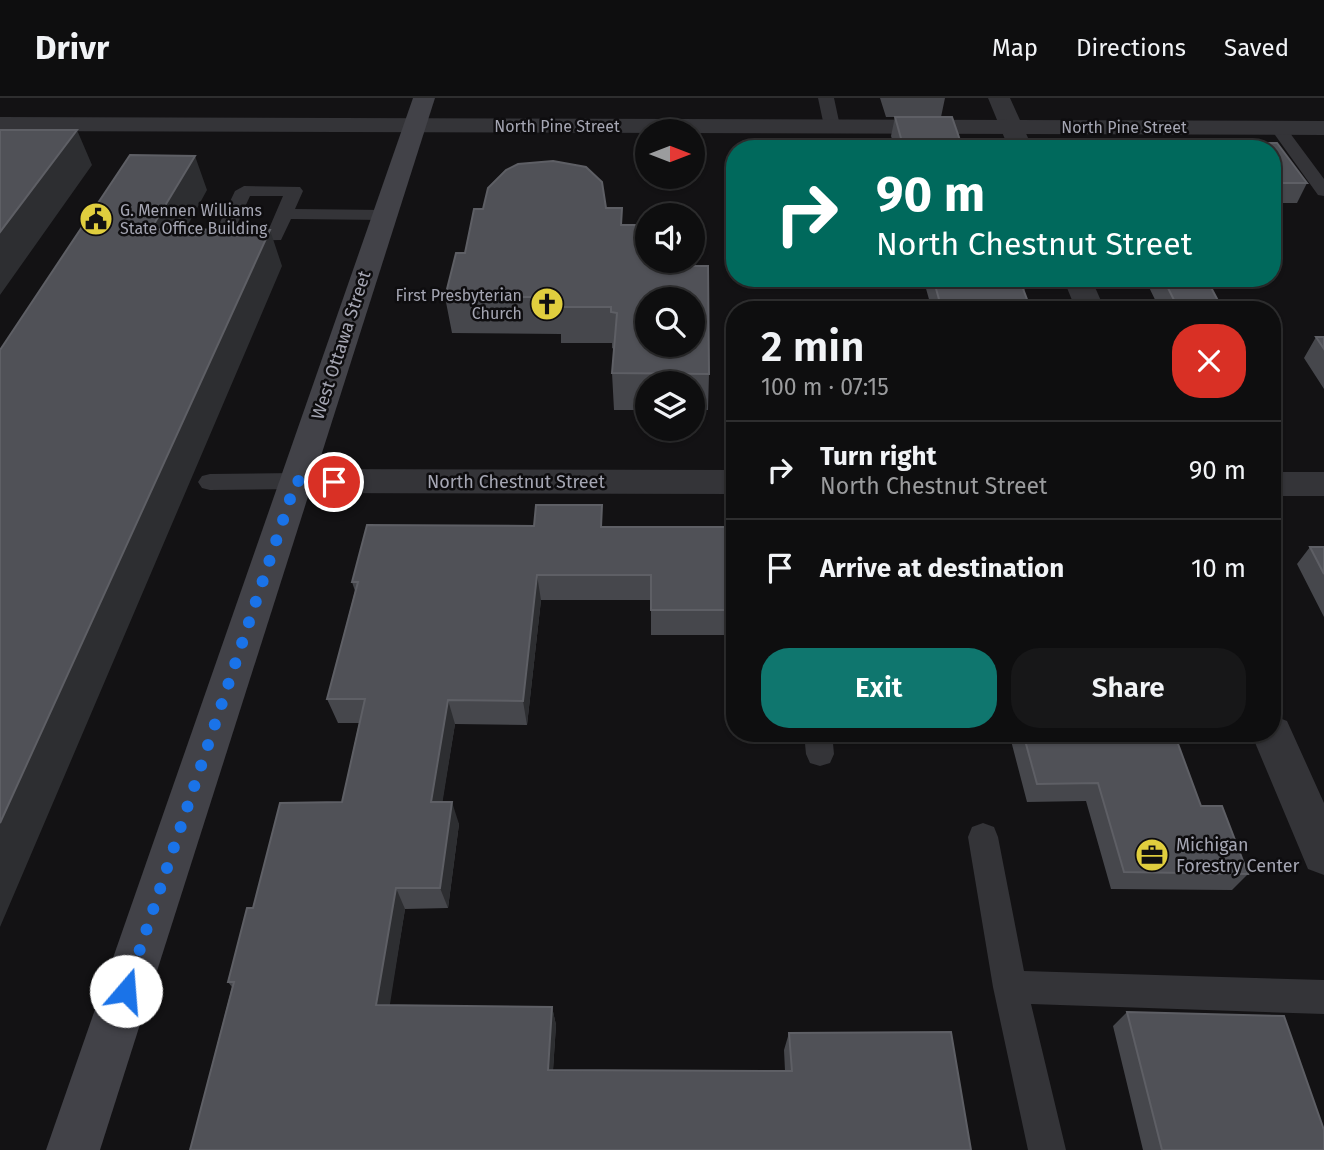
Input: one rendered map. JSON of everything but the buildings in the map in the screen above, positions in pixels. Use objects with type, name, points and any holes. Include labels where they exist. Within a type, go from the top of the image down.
[{"type":"main road","name":"West Ottawa Street","points":[[74,1150],[419,111]]},
{"type":"street","points":[[999,98],[1016,138]]},
{"type":"street","name":"North Pine Street","points":[[0,124],[419,111],[832,126],[1016,138],[1324,128]]},
{"type":"street","name":"North Chestnut Street","points":[[296,481],[726,482]]},
{"type":"street","points":[[1281,484],[1324,484]]},
{"type":"street","points":[[1276,742],[1324,854]]},
{"type":"lane","points":[[826,98],[832,126]]},
{"type":"lane","points":[[1278,128],[1324,191]]},
{"type":"lane","points":[[284,214],[385,215]]},
{"type":"lane","points":[[210,482],[296,481]]},
{"type":"lane","points":[[983,837],[1010,987],[1047,1150]]},
{"type":"lane","points":[[1010,987],[1324,996]]},
{"type":"place","name":"G. Mennen Williams State Office Building","points":[[96,219]]},
{"type":"place","name":"First Presbyterian Church","points":[[547,304]]},
{"type":"place","name":"Michigan Forestry Center","points":[[1152,855]]},
{"type":"route","points":[[126,991],[296,481],[334,482]]}]
